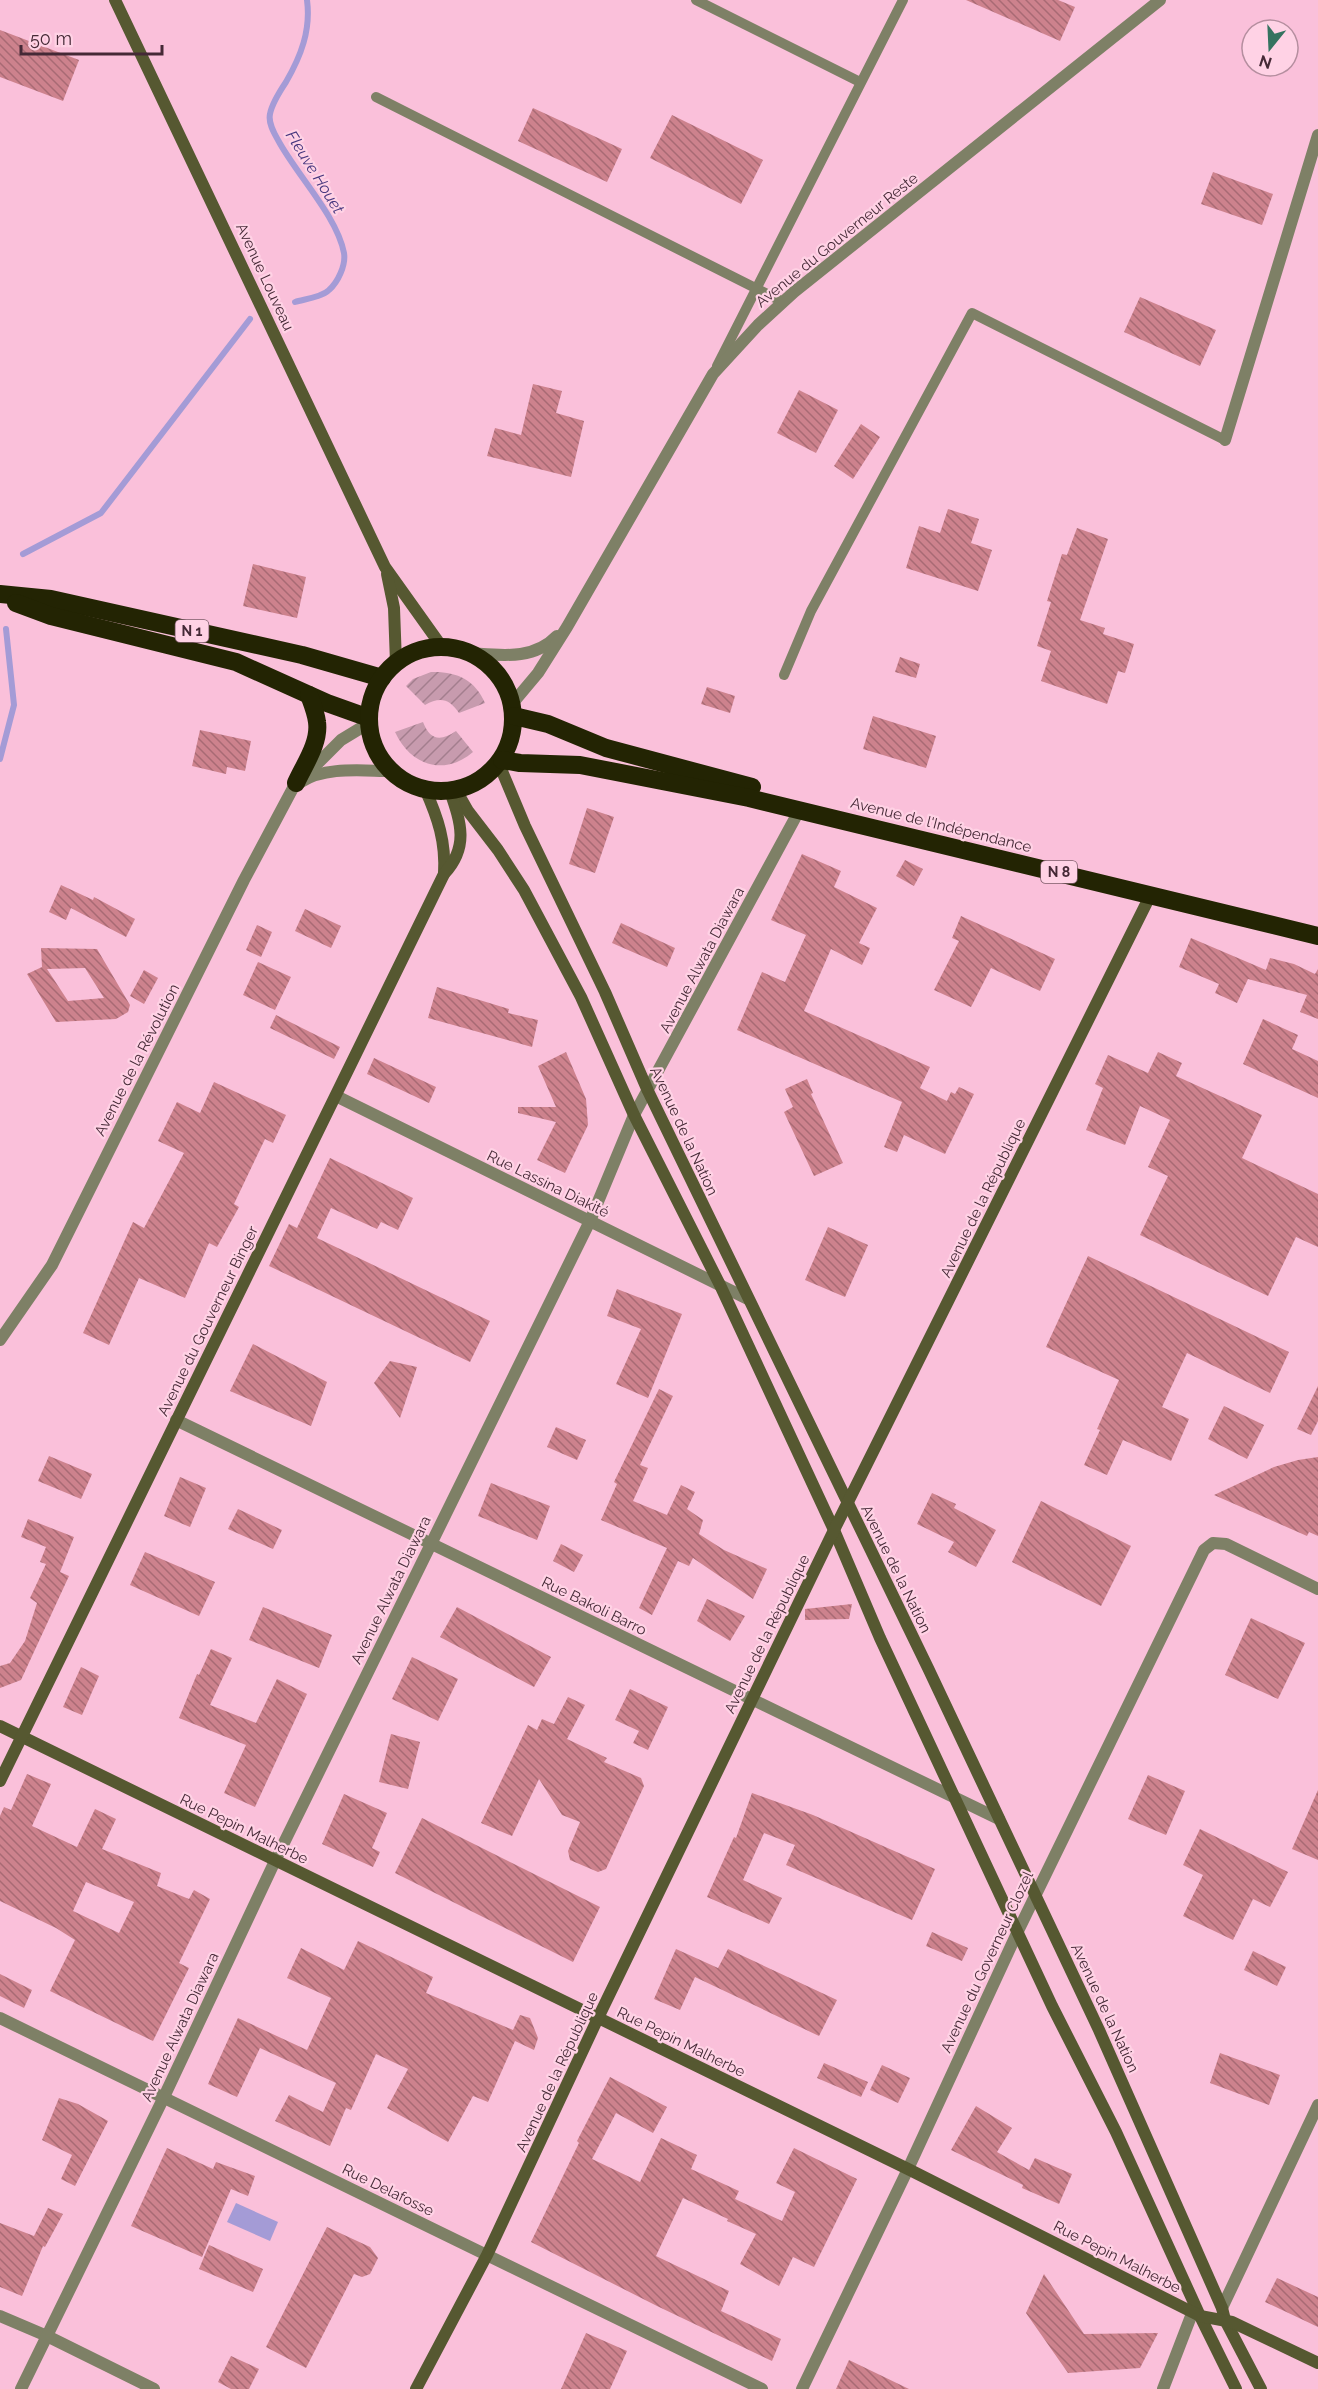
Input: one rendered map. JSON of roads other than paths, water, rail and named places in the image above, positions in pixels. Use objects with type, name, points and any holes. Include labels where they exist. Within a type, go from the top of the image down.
[{"type":"highway","name":"N 1","points":[[0,596],[62,602],[302,655],[382,678]]},
{"type":"highway","name":"N 1","points":[[0,596],[51,616],[236,662],[369,721]]},
{"type":"highway","points":[[442,647],[469,653],[492,669],[501,679],[513,710],[507,762],[477,782],[453,791],[425,789],[412,785],[391,771],[376,749],[369,721],[372,697],[382,678],[396,663],[418,651],[442,647]]},
{"type":"highway","points":[[294,786],[315,742],[317,731],[317,721],[309,695]]},
{"type":"highway","name":"Avenue de l'Indépendance","points":[[513,710],[606,747],[754,788],[800,809]]},
{"type":"highway","name":"Avenue de l'Indépendance","points":[[507,762],[580,765],[800,809],[1318,936]]},
{"type":"main road","name":"Avenue Louveau","points":[[115,0],[385,567],[442,647]]},
{"type":"main road","name":"Avenue Louveau","points":[[385,567],[394,608],[396,663]]},
{"type":"main road","name":"Avenue de la Nation","points":[[507,762],[525,826],[605,992],[648,1090],[1099,2030],[1223,2314],[1261,2389]]},
{"type":"main road","name":"Avenue du Gouverneur Binger","points":[[425,789],[443,836],[444,874]]},
{"type":"main road","name":"Avenue du Gouverneur Binger","points":[[0,1781],[444,874],[454,863],[462,838],[453,791]]},
{"type":"main road","points":[[453,791],[504,857],[581,997],[634,1115],[720,1285],[834,1530],[880,1638],[1052,2006],[1116,2132],[1197,2314],[1236,2389]]},
{"type":"main road","name":"Avenue de la République","points":[[416,2389],[487,2255],[598,2018],[847,1503],[1151,894]]},
{"type":"main road","name":"Rue Pepin Malherbe","points":[[0,1726],[908,2169],[1197,2314],[1223,2314],[1318,2363]]},
{"type":"street","name":"Avenue du Gouverneur Reste","points":[[513,710],[567,627],[713,374],[758,325],[783,302],[1160,0]]},
{"type":"street","points":[[1226,440],[1318,135]]},
{"type":"street","name":"Avenue du Gouverneur Reste","points":[[469,653],[510,656],[533,652],[550,644],[567,627]]},
{"type":"street","name":"Avenue de la Révolution","points":[[0,1340],[52,1265],[244,880],[294,786],[341,740],[369,721]]},
{"type":"street","points":[[294,786],[309,777],[342,771],[391,771]]},
{"type":"street","name":"Avenue Alwata Diawara","points":[[21,2389],[163,2099],[275,1861],[590,1221],[634,1115],[800,809]]},
{"type":"street","name":"Rue Lassina Diakité","points":[[336,1096],[748,1299]]},
{"type":"street","name":"Rue Bakoli Barro","points":[[176,1420],[999,1819]]},
{"type":"street","name":"Avenue du Governeur Clozel","points":[[802,2389],[908,2169],[1035,1895],[1204,1550],[1213,1543],[1226,1544],[1318,1589]]},
{"type":"street","name":"Rue Delafosse","points":[[0,2018],[762,2389]]},
{"type":"street","points":[[1223,2314],[1318,2105]]},
{"type":"street","points":[[1163,2389],[1197,2314]]},
{"type":"street","points":[[0,2316],[47,2336],[154,2389]]},
{"type":"lane","points":[[696,0],[860,82]]},
{"type":"lane","points":[[713,374],[903,0]]},
{"type":"lane","points":[[376,97],[783,302]]},
{"type":"lane","points":[[784,675],[811,611],[972,313],[1226,440]]},
{"type":"waterway","name":"Fleuve Houet","points":[[295,302],[318,296],[329,290],[341,273],[344,263],[340,239],[333,225],[286,153],[270,121],[272,106],[304,42],[308,22],[307,0]]},
{"type":"waterway","name":"Fleuve Houet","points":[[23,554],[101,513],[250,319]]},
{"type":"waterway","name":"Fleuve Houet","points":[[0,759],[14,705],[6,629]]}]
